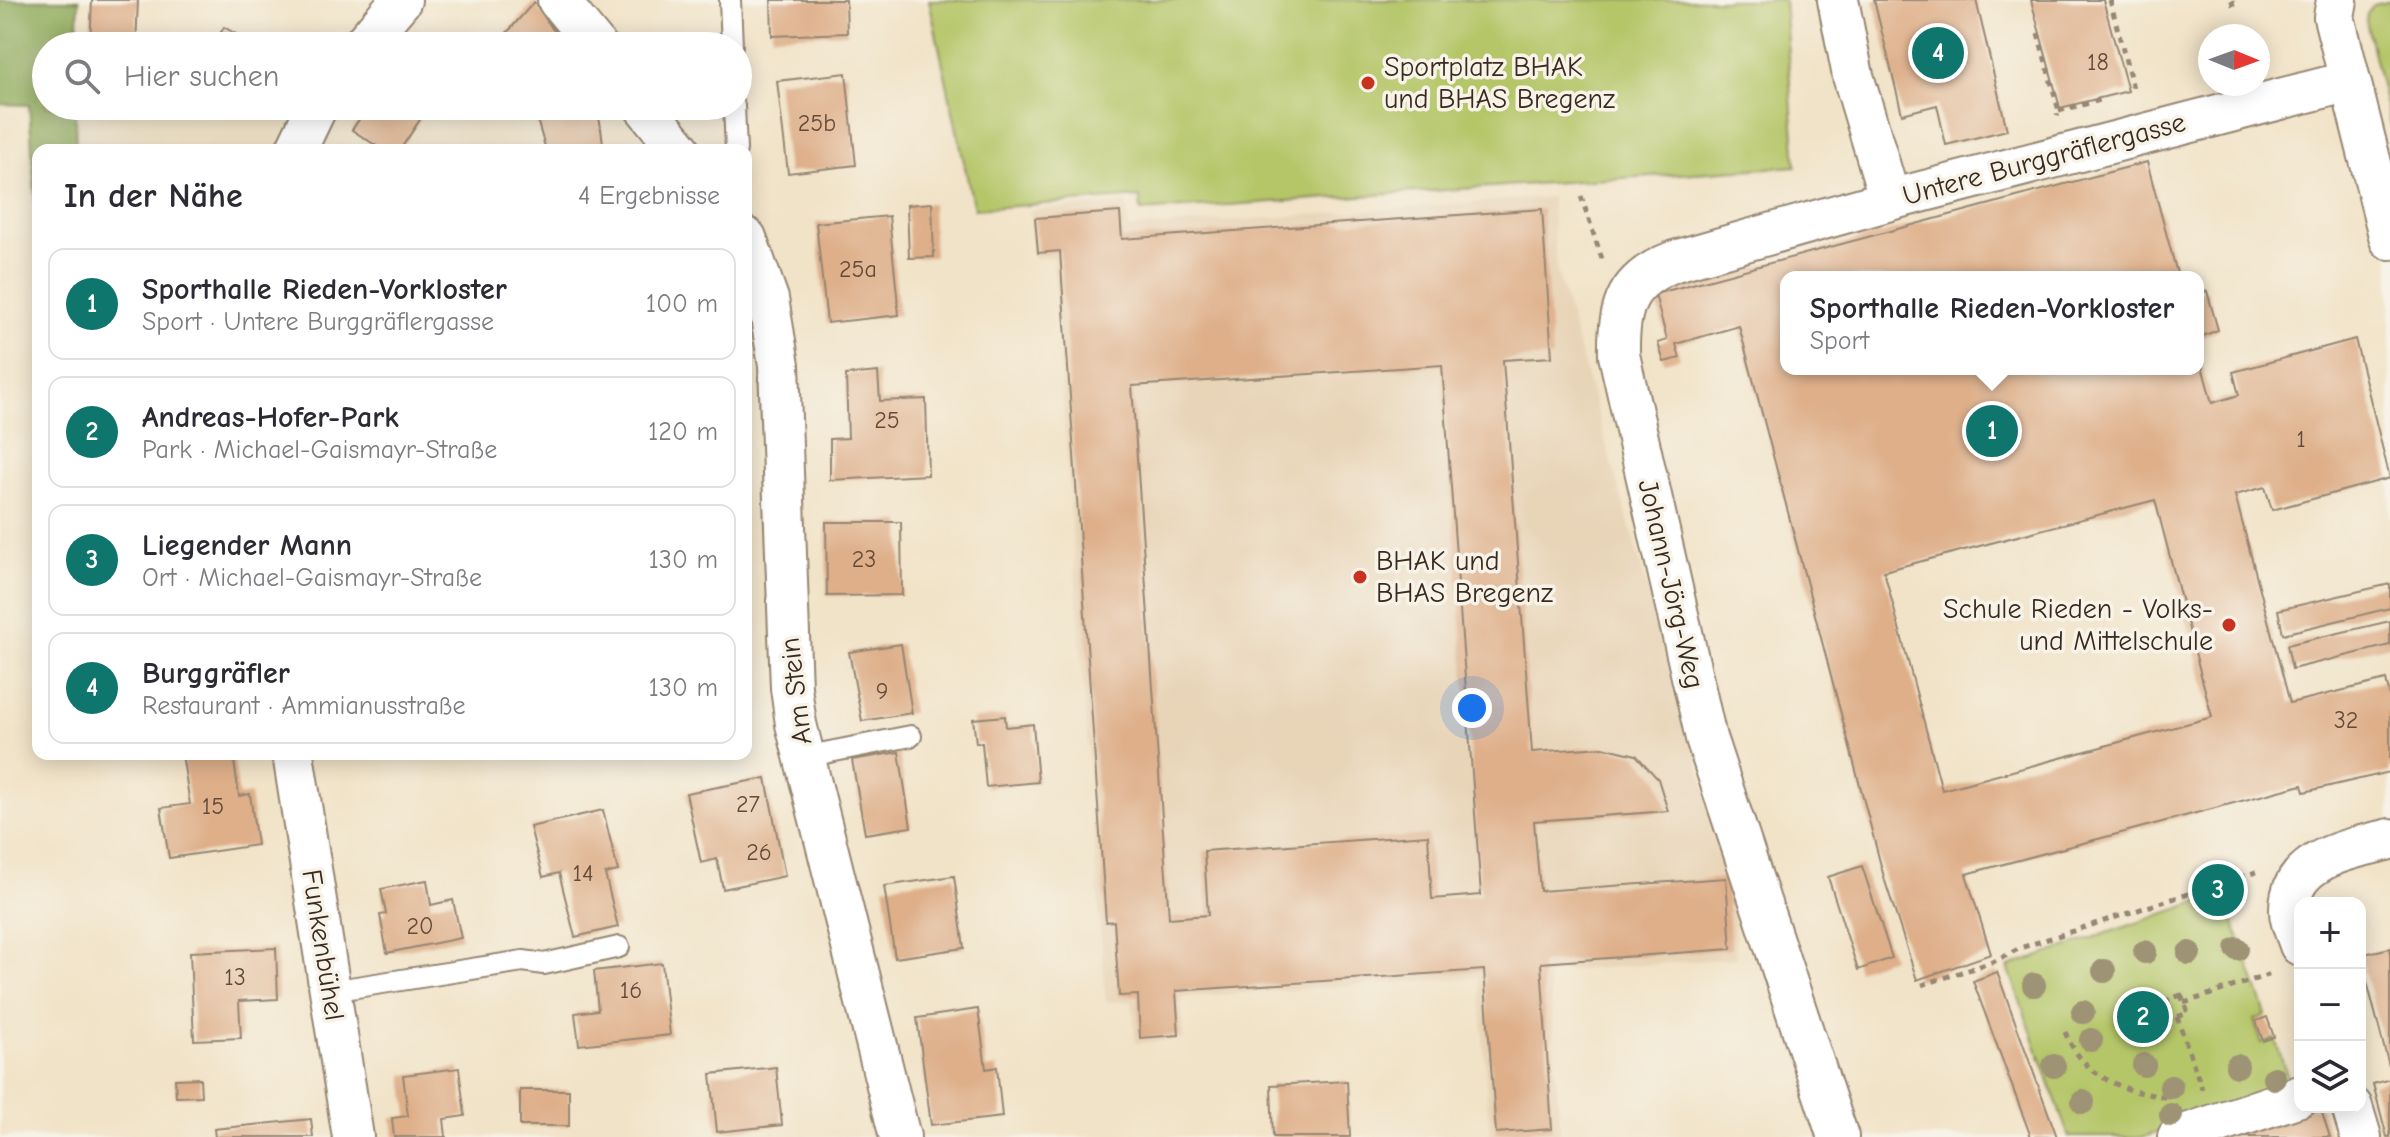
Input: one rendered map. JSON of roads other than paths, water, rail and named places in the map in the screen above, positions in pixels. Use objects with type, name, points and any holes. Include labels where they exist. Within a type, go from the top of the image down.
[{"type":"street","points":[[374,32],[401,0]]},
{"type":"street","points":[[558,0],[584,32]]},
{"type":"street","points":[[1838,0],[1853,76],[1890,200]]},
{"type":"street","points":[[2337,0],[2334,17],[2390,239]]},
{"type":"street","name":"Untere Burggräflergasse","points":[[1890,200],[2350,81]]},
{"type":"street","points":[[299,144],[310,120]]},
{"type":"street","points":[[655,120],[675,144]]},
{"type":"street","name":"Johann-Jörg-Weg","points":[[1838,1137],[1706,738],[1619,355],[1622,315],[1627,298],[1637,282],[1654,269],[1890,200]]},
{"type":"street","name":"Am Stein","points":[[752,255],[768,299],[779,365],[791,688],[804,757],[900,1137]]},
{"type":"street","name":"Funkenbühel","points":[[294,760],[353,1137]]},
{"type":"street","points":[[2293,957],[2289,910],[2303,874],[2320,859],[2390,839]]},
{"type":"street","points":[[2177,1118],[2294,1097]]},
{"type":"street","points":[[2354,1113],[2361,1137]]},
{"type":"lane","points":[[730,0],[731,32]]},
{"type":"lane","points":[[735,120],[736,144]]},
{"type":"lane","points":[[804,757],[911,736]]},
{"type":"lane","points":[[331,991],[523,961],[544,964],[619,947]]},
{"type":"place","name":"Burggräfler","points":[[1938,53]]},
{"type":"place","name":"Sportplatz BHAK und BHAS Bregenz","points":[[1368,83]]},
{"type":"place","name":"Sporthalle Rieden-Vorkloster","points":[[1992,431]]},
{"type":"place","name":"BHAK und BHAS Bregenz","points":[[1360,577]]},
{"type":"place","name":"Schule Rieden - Volks- und Mittelschule","points":[[2229,625]]},
{"type":"place","name":"Liegender Mann","points":[[2218,890]]},
{"type":"place","name":"Andreas-Hofer-Park","points":[[2143,1017]]}]
